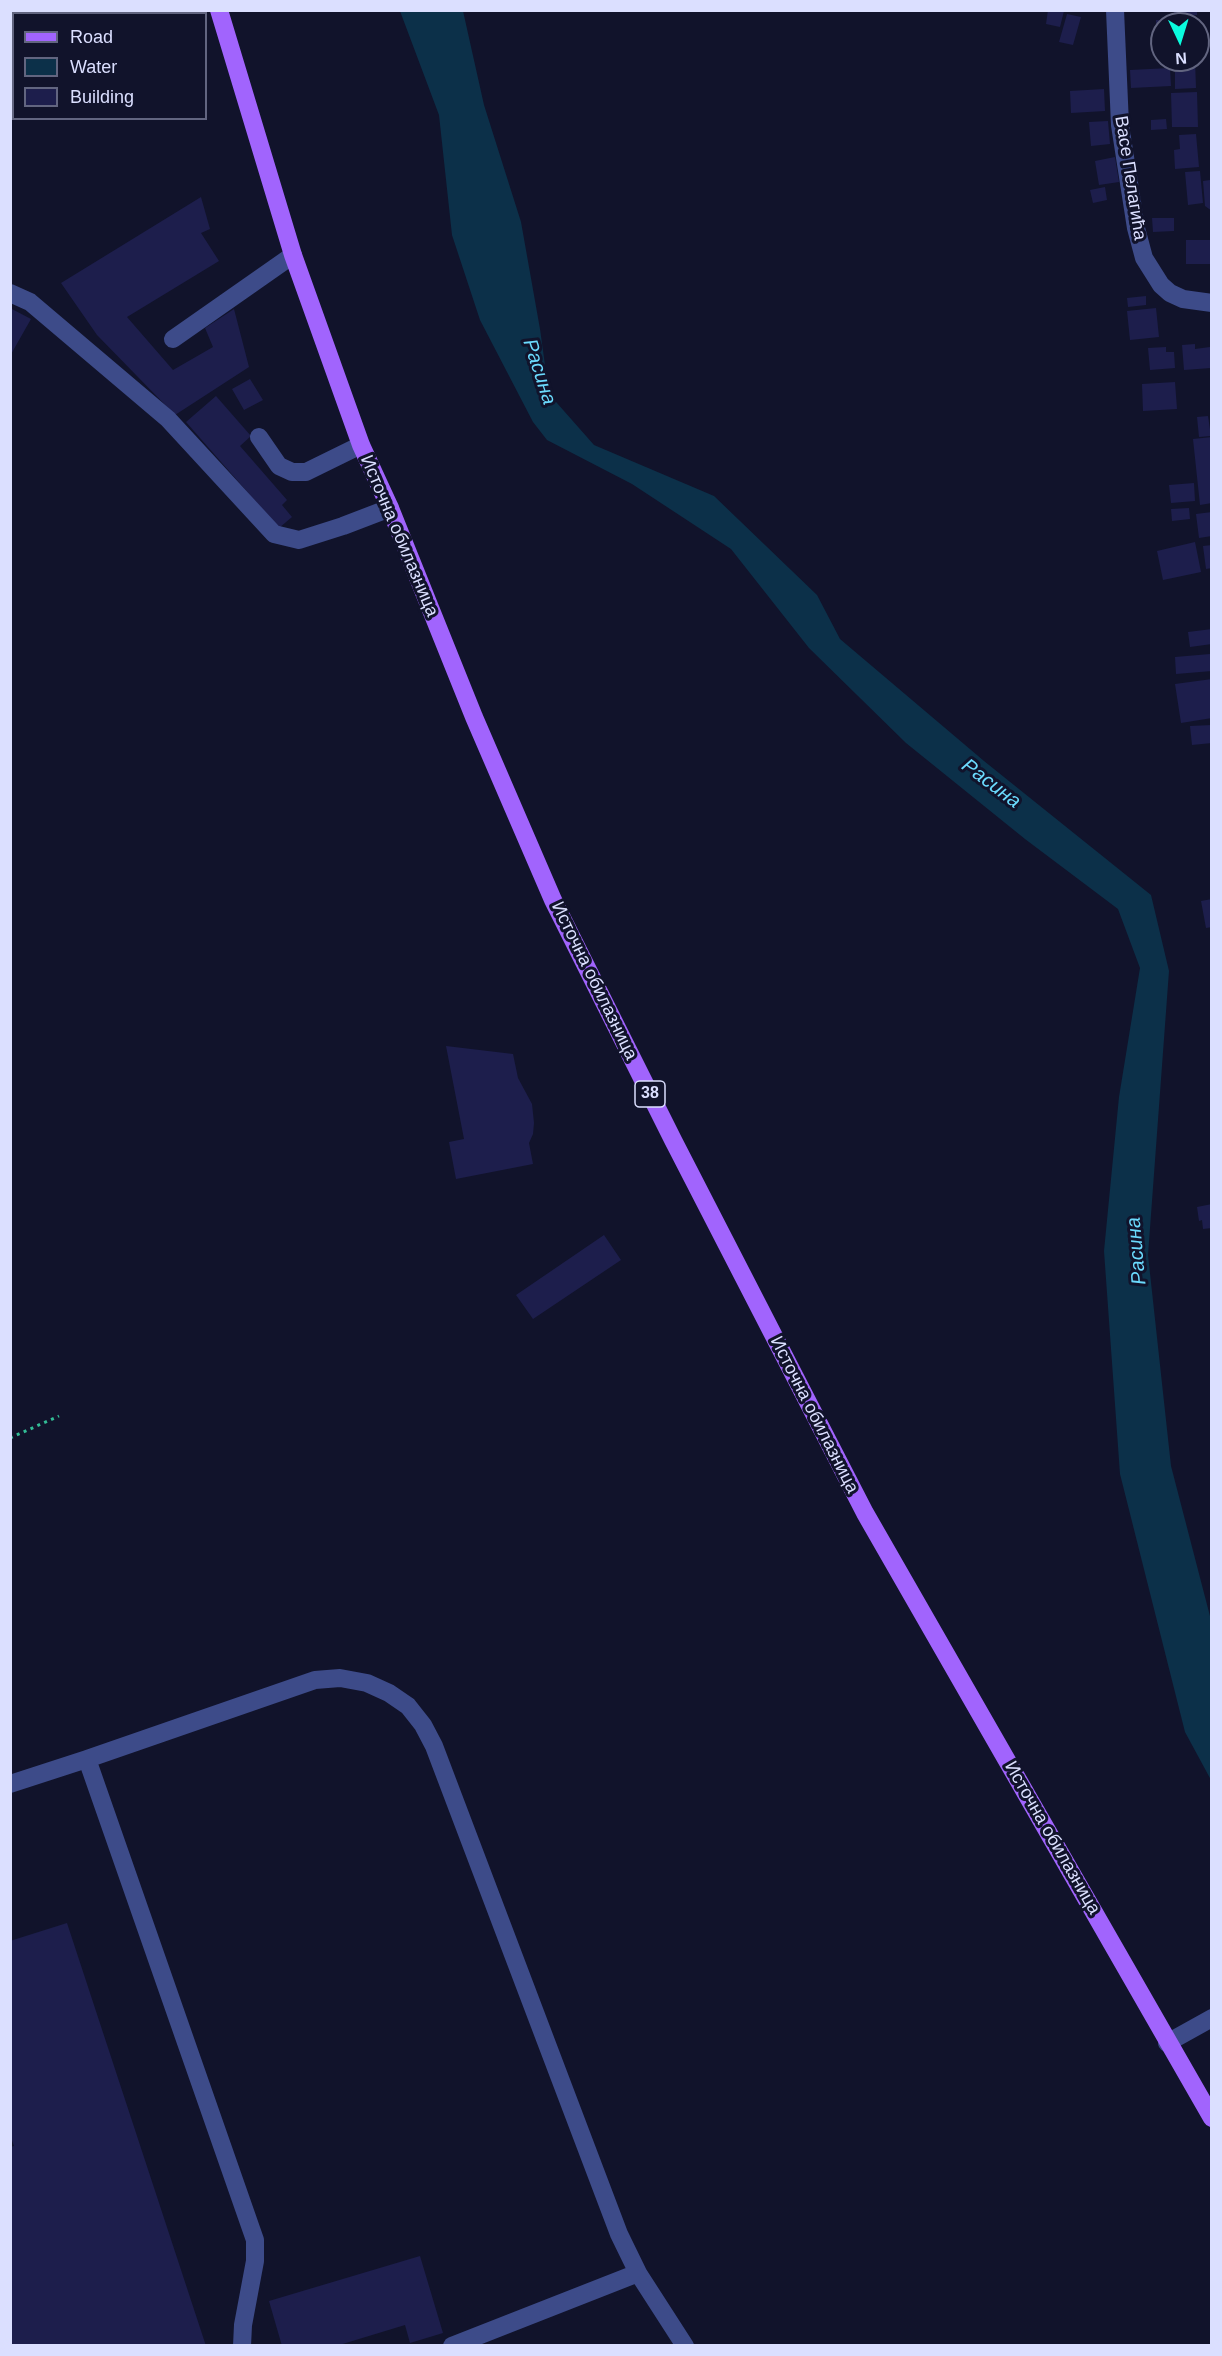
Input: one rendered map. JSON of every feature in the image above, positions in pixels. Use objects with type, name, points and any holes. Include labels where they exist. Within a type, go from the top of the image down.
[{"type":"main road","name":"Источна обилазница","points":[[219,10],[293,255],[361,445],[390,508],[474,717],[553,900],[673,1140],[865,1513],[1212,2118]]},
{"type":"street","name":"Васе Пелагића","points":[[1115,10],[1120,124],[1136,228],[1144,258],[1161,285],[1170,293],[1183,299],[1212,303]]},
{"type":"street","points":[[172,339],[293,255]]},
{"type":"street","points":[[10,293],[30,302],[168,419],[274,534],[299,540],[390,508]]},
{"type":"street","points":[[259,437],[279,466],[292,472],[306,472],[361,445]]},
{"type":"street","points":[[10,1784],[315,1680],[340,1678],[367,1683],[408,1706],[423,1725],[434,1746],[619,2234],[638,2273],[685,2346]]},
{"type":"street","points":[[87,1759],[255,2240],[255,2261],[243,2325],[242,2346]]},
{"type":"street","points":[[1167,2043],[1212,2018]]},
{"type":"street","points":[[452,2346],[638,2273]]},
{"type":"path","points":[[10,1438],[59,1416]]},
{"type":"water","name":"Расина","points":[[400,11],[463,11],[484,105],[521,222],[549,394],[594,445],[714,496],[817,595],[840,639],[984,761],[1151,895],[1169,971],[1148,1255],[1171,1466],[1211,1620],[1211,1780],[1185,1732],[1120,1474],[1104,1251],[1119,1097],[1140,968],[1118,909],[1025,839],[906,743],[809,648],[731,549],[632,484],[547,440],[533,422],[480,320],[452,235],[439,115]]},
{"type":"building","points":[[1048,10],[1064,11],[1060,27],[1046,24]]},
{"type":"building","points":[[1174,10],[1197,10],[1197,12],[1174,12]]},
{"type":"building","points":[[1067,14],[1081,17],[1073,45],[1059,42]]},
{"type":"building","points":[[1150,69],[1150,72],[1170,72],[1171,86],[1131,88],[1130,70]]},
{"type":"building","points":[[1175,72],[1195,72],[1196,88],[1175,89]]},
{"type":"building","points":[[1104,89],[1105,111],[1071,113],[1070,91]]},
{"type":"building","points":[[1197,92],[1198,127],[1172,127],[1171,93]]},
{"type":"building","points":[[1166,119],[1167,129],[1151,130],[1151,120]]},
{"type":"building","points":[[1108,121],[1110,144],[1091,146],[1089,122]]},
{"type":"building","points":[[1196,134],[1199,167],[1175,169],[1174,150],[1180,149],[1179,135]]},
{"type":"building","points":[[1115,157],[1119,182],[1099,185],[1095,161]]},
{"type":"building","points":[[1200,171],[1203,203],[1188,205],[1185,172]]},
{"type":"building","points":[[1210,180],[1212,211],[1205,206],[1203,181]]},
{"type":"building","points":[[1105,187],[1107,200],[1093,203],[1090,190]]},
{"type":"building","points":[[201,197],[210,229],[201,233],[219,261],[127,317],[173,370],[213,347],[205,328],[234,309],[249,367],[175,415],[97,335],[61,283]]},
{"type":"building","points":[[1152,218],[1174,218],[1174,231],[1153,232]]},
{"type":"building","points":[[1186,240],[1212,240],[1212,264],[1186,264]]},
{"type":"building","points":[[1146,296],[1146,305],[1128,307],[1127,298]]},
{"type":"building","points":[[10,308],[31,319],[10,356]]},
{"type":"building","points":[[1156,308],[1159,337],[1130,340],[1127,311]]},
{"type":"building","points":[[1195,344],[1195,349],[1210,347],[1211,368],[1184,370],[1182,345]]},
{"type":"building","points":[[1166,347],[1166,352],[1174,352],[1175,368],[1150,370],[1148,348]]},
{"type":"building","points":[[250,379],[263,400],[244,410],[232,389]]},
{"type":"building","points":[[1175,382],[1177,409],[1143,411],[1142,384]]},
{"type":"building","points":[[216,396],[251,436],[240,446],[287,500],[282,505],[292,517],[279,528],[186,422]]},
{"type":"building","points":[[1208,416],[1211,436],[1199,437],[1197,417]]},
{"type":"building","points":[[1212,437],[1212,503],[1200,505],[1193,439]]},
{"type":"building","points":[[1194,483],[1195,501],[1171,503],[1169,485]]},
{"type":"building","points":[[1189,508],[1190,519],[1172,521],[1171,509]]},
{"type":"building","points":[[1212,512],[1212,536],[1199,538],[1196,514]]},
{"type":"building","points":[[1195,542],[1201,572],[1163,580],[1157,551]]},
{"type":"building","points":[[1212,545],[1212,568],[1206,569],[1203,546]]},
{"type":"building","points":[[1212,629],[1212,644],[1190,647],[1188,632]]},
{"type":"building","points":[[1210,654],[1212,671],[1176,674],[1175,657]]},
{"type":"building","points":[[1212,679],[1212,718],[1181,723],[1175,684]]},
{"type":"building","points":[[1212,725],[1212,743],[1192,745],[1190,726]]},
{"type":"building","points":[[1212,899],[1212,927],[1206,928],[1201,901]]},
{"type":"building","points":[[446,1046],[513,1054],[518,1078],[532,1104],[534,1123],[529,1143],[533,1164],[456,1179],[449,1142],[464,1139]]},
{"type":"building","points":[[1212,1204],[1212,1228],[1203,1229],[1197,1207]]},
{"type":"building","points":[[604,1235],[621,1260],[533,1319],[516,1295]]},
{"type":"building","points":[[67,1923],[206,2346],[10,2346],[10,2147],[14,2146],[10,2135],[10,1941]]},
{"type":"building","points":[[420,2256],[443,2333],[410,2343],[405,2325],[336,2346],[282,2346],[269,2301]]}]
